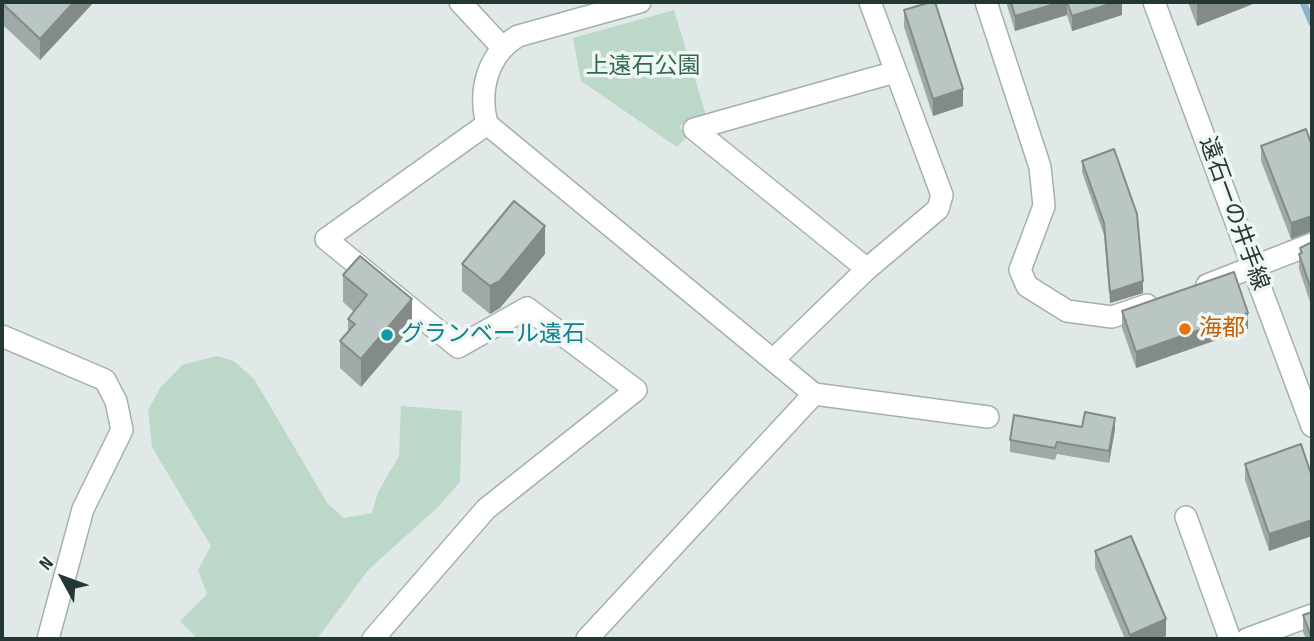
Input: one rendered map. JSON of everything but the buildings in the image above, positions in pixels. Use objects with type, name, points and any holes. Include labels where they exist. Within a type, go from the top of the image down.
[{"type":"street","points":[[460,2],[501,46]]},
{"type":"street","points":[[640,2],[518,36],[501,46],[492,61],[484,96],[487,124],[814,394],[988,417]]},
{"type":"street","points":[[774,359],[867,269],[938,209],[942,195],[870,2]]},
{"type":"street","points":[[986,2],[1040,167],[1044,206],[1020,270],[1027,286],[1067,311],[1112,317],[1163,300]]},
{"type":"street","name":"遠石一の井手線","points":[[1154,2],[1312,426]]},
{"type":"street","points":[[867,269],[694,129],[895,72]]},
{"type":"street","points":[[373,639],[486,509],[636,390],[527,308],[458,347],[326,239],[487,124]]},
{"type":"street","points":[[1188,291],[1252,269],[1312,244]]},
{"type":"street","points":[[2,336],[105,380],[116,401],[122,430],[83,509],[48,639]]},
{"type":"street","points":[[587,639],[814,394]]},
{"type":"street","points":[[1186,517],[1230,639]]},
{"type":"street","points":[[1247,639],[1312,615]]},
{"type":"green space","name":"上遠石公園","points":[[674,10],[706,115],[679,126],[687,137],[677,147],[581,81],[573,38]]},
{"type":"green space","points":[[217,356],[234,361],[254,379],[328,504],[344,518],[372,513],[378,492],[399,456],[401,406],[462,411],[460,482],[437,508],[369,569],[317,639],[198,639],[180,621],[207,594],[198,570],[211,546],[152,447],[148,410],[160,388],[182,365]]},
{"type":"waterway","points":[[1303,2],[1312,23]]},
{"type":"place","name":"海都","points":[[1185,329]]},
{"type":"place","name":"グランベール遠石","points":[[387,335]]}]
